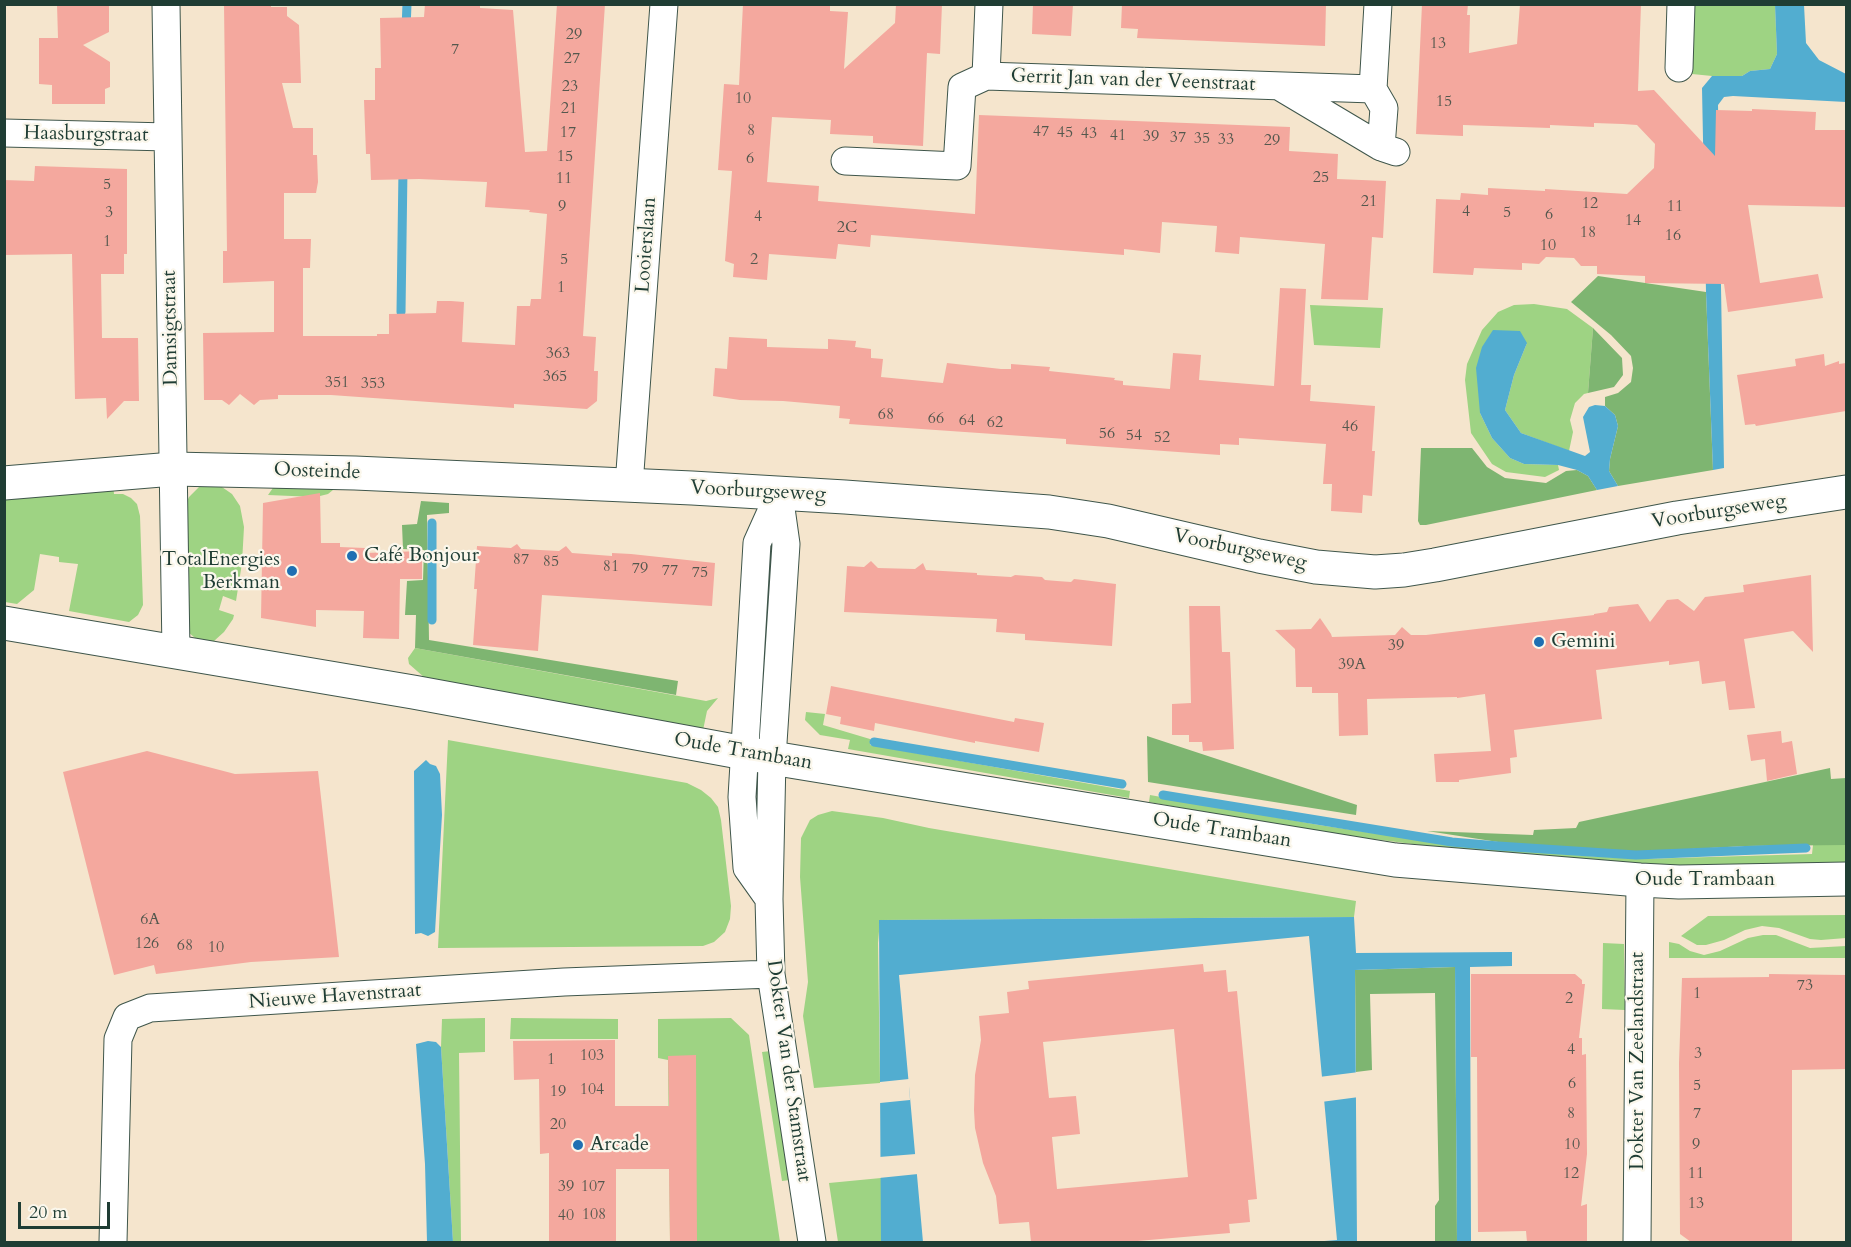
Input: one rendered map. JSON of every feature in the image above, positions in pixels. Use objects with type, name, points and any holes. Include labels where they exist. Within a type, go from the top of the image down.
[{"type":"street","name":"Damsigtstraat","points":[[166,4],[176,652]]},
{"type":"street","name":"Looierslaan","points":[[629,485],[664,4]]},
{"type":"street","name":"Gerrit Jan van der Veenstraat","points":[[986,76],[989,4]]},
{"type":"street","name":"Gerrit Jan van der Veenstraat","points":[[1280,87],[1389,150],[1383,108],[1373,89],[1378,4]]},
{"type":"street","points":[[1679,68],[1681,4]]},
{"type":"street","name":"Gerrit Jan van der Veenstraat","points":[[845,161],[957,166],[962,87],[986,76],[1373,89]]},
{"type":"street","name":"Haasburgstraat","points":[[4,133],[168,137]]},
{"type":"street","name":"Oosteinde","points":[[4,483],[173,469],[355,473],[629,485]]},
{"type":"street","name":"Voorburgseweg","points":[[629,485],[1049,512],[1108,521],[1316,567],[1375,572],[1435,565],[1677,518],[1846,492]]},
{"type":"street","name":"Dokter Van der Stamstraat","points":[[779,494],[786,544],[759,756],[769,899],[771,974],[812,1242]]},
{"type":"street","points":[[4,623],[176,652]]},
{"type":"street","name":"Oude Trambaan","points":[[176,652],[604,726],[759,756],[1395,860],[1679,882],[1846,879]]},
{"type":"street","name":"Dokter Van Zeelandstraat","points":[[1637,1242],[1640,880]]},
{"type":"street","name":"Nieuwe Havenstraat","points":[[113,1242],[118,1040],[127,1017],[150,1008],[564,982],[771,974]]},
{"type":"green space","points":[[1694,5],[1775,5],[1777,54],[1770,69],[1750,71],[1742,76],[1692,74]]},
{"type":"green space","points":[[1598,276],[1706,292],[1713,470],[1618,486],[1609,471],[1618,426],[1615,415],[1605,406],[1605,397],[1618,393],[1631,382],[1633,368],[1631,356],[1611,335],[1571,302]]},
{"type":"green space","points":[[1534,304],[1567,309],[1593,328],[1588,393],[1575,403],[1570,420],[1573,432],[1569,451],[1521,433],[1505,410],[1514,375],[1527,343],[1480,413],[1492,438],[1510,458],[1524,464],[1558,465],[1559,470],[1545,477],[1506,472],[1492,464],[1471,433],[1465,380],[1467,364],[1482,330],[1498,312],[1514,305]]},
{"type":"green space","points":[[1310,305],[1383,308],[1380,348],[1314,345]]},
{"type":"green space","points":[[1593,328],[1622,358],[1623,375],[1614,387],[1588,393]]},
{"type":"green space","points":[[1421,448],[1472,448],[1487,467],[1505,478],[1546,483],[1566,471],[1577,470],[1588,476],[1597,490],[1420,525],[1418,521]]},
{"type":"green space","points":[[113,484],[114,494],[123,494],[131,498],[137,504],[140,516],[143,605],[138,615],[129,622],[69,611],[78,564],[59,562],[59,557],[40,554],[34,590],[17,604],[5,602],[4,494]]},
{"type":"green space","points":[[219,485],[232,494],[240,506],[244,527],[242,563],[236,601],[223,596],[219,610],[234,615],[233,619],[214,641],[201,643],[188,632],[184,508],[189,497],[199,487]]},
{"type":"green space","points":[[275,485],[338,486],[328,494],[316,497],[268,495]]},
{"type":"green space","points":[[421,501],[449,503],[449,513],[427,515],[429,640],[678,681],[676,695],[415,648],[416,615],[405,615],[407,581],[423,580],[424,550],[403,549],[402,525],[417,524]]},
{"type":"green space","points":[[415,648],[706,701],[718,698],[707,711],[702,735],[433,685],[409,664],[408,658]]},
{"type":"green space","points":[[806,712],[825,714],[823,725],[870,739],[870,745],[1130,791],[1129,798],[848,749],[850,740],[820,735],[805,720]]},
{"type":"green space","points":[[1147,736],[1357,805],[1356,815],[1148,782]]},
{"type":"green space","points":[[448,740],[687,783],[701,790],[718,807],[721,820],[731,906],[730,919],[725,932],[714,942],[703,946],[438,948]]},
{"type":"green space","points":[[1830,768],[1831,779],[1846,778],[1846,845],[1746,846],[1636,852],[1511,844],[1427,831],[1533,835],[1534,830],[1576,828],[1579,822]]},
{"type":"green space","points":[[1150,795],[1319,825],[1452,845],[1588,856],[1642,859],[1812,854],[1813,845],[1846,845],[1846,865],[1696,866],[1588,861],[1452,849],[1318,832],[1149,802]]},
{"type":"green space","points":[[832,811],[1356,901],[1354,917],[880,920],[878,943],[880,1083],[814,1088],[803,1016],[808,982],[800,877],[801,838],[810,820]]},
{"type":"green space","points":[[1846,915],[1846,938],[1810,939],[1779,928],[1762,926],[1706,945],[1697,945],[1681,936],[1708,916]]},
{"type":"green space","points":[[1776,935],[1810,948],[1846,946],[1846,958],[1669,958],[1669,942],[1704,955],[1720,951],[1748,938]]},
{"type":"green space","points":[[1603,943],[1624,944],[1625,1010],[1602,1009]]},
{"type":"green space","points":[[1455,967],[1457,1242],[1435,1242],[1435,1206],[1439,1200],[1435,993],[1370,994],[1372,1070],[1356,1072],[1355,970]]},
{"type":"green space","points":[[485,1018],[485,1052],[459,1053],[461,1242],[453,1242],[441,1047],[442,1019]]},
{"type":"green space","points":[[511,1018],[618,1019],[618,1039],[510,1039]]},
{"type":"green space","points":[[731,1018],[749,1035],[780,1242],[670,1242],[668,1060],[658,1058],[658,1019]]},
{"type":"green space","points":[[771,1051],[790,1180],[782,1181],[762,1052]]},
{"type":"green space","points":[[881,1178],[881,1242],[838,1242],[829,1183]]},
{"type":"water","points":[[1775,5],[1804,5],[1806,43],[1819,60],[1846,74],[1846,102],[1733,96],[1724,97],[1718,105],[1724,468],[1713,470],[1706,292],[1702,88],[1712,76],[1742,76],[1750,71],[1770,69],[1777,54]]},
{"type":"water","points":[[1493,330],[1520,331],[1527,343],[1514,375],[1505,410],[1521,433],[1585,456],[1590,452],[1583,417],[1589,407],[1605,406],[1615,415],[1618,426],[1609,471],[1618,486],[1597,490],[1588,476],[1577,470],[1558,465],[1524,464],[1510,458],[1492,438],[1480,413],[1476,368],[1482,347]]},
{"type":"water","points":[[426,760],[436,766],[440,774],[442,815],[435,932],[428,936],[421,933],[415,934],[414,771]]},
{"type":"water","points":[[1354,917],[1356,953],[1512,952],[1512,966],[1470,967],[1471,1242],[1457,1242],[1455,967],[1355,970],[1357,1242],[1312,1242],[1337,1240],[1309,936],[899,975],[923,1242],[881,1242],[879,920]]},
{"type":"water","points":[[436,1042],[441,1047],[453,1242],[427,1242],[425,1164],[416,1044]]},
{"type":"pier","points":[[1359,1072],[1359,1097],[1321,1102],[1319,1077]]},
{"type":"pier","points":[[909,1079],[910,1100],[880,1103],[880,1082]]},
{"type":"pier","points":[[916,1154],[918,1174],[879,1178],[879,1157]]},
{"type":"building","points":[[57,4],[109,4],[109,32],[83,45],[110,62],[110,87],[105,89],[105,104],[52,104],[52,85],[39,84],[39,38],[58,38]]},
{"type":"building","points":[[224,4],[271,4],[271,7],[287,7],[287,16],[299,25],[301,83],[282,83],[293,128],[313,128],[313,155],[317,155],[318,182],[316,193],[284,193],[284,239],[311,239],[310,268],[303,268],[303,336],[389,334],[389,314],[436,313],[437,301],[451,301],[464,302],[462,342],[515,345],[517,306],[530,306],[531,299],[541,299],[547,214],[529,212],[530,210],[485,207],[487,182],[419,179],[371,180],[370,154],[366,154],[364,100],[375,100],[375,68],[381,68],[380,18],[424,17],[425,4],[480,4],[480,8],[513,10],[525,152],[547,151],[557,4],[605,4],[583,336],[596,337],[594,371],[598,371],[597,401],[587,409],[514,404],[514,408],[331,395],[278,395],[278,399],[260,400],[254,405],[240,394],[229,405],[222,400],[204,400],[203,333],[274,332],[274,281],[223,283],[223,251],[227,251]]},
{"type":"building","points":[[743,4],[830,4],[830,11],[848,12],[844,69],[895,23],[896,4],[942,4],[940,54],[927,53],[923,146],[873,143],[873,136],[830,134],[831,120],[772,117],[767,182],[819,186],[818,201],[975,214],[979,115],[1290,127],[1289,151],[1338,154],[1337,179],[1386,181],[1383,238],[1372,237],[1368,300],[1321,299],[1325,244],[1240,237],[1239,254],[1215,252],[1217,226],[1162,222],[1160,253],[1124,249],[1124,255],[871,235],[870,247],[838,244],[836,259],[769,254],[767,280],[733,277],[734,264],[725,261],[732,171],[718,170],[724,84],[739,85]]},
{"type":"building","points":[[1033,4],[1073,4],[1071,36],[1032,34]]},
{"type":"building","points":[[1122,4],[1326,4],[1325,46],[1137,38],[1138,29],[1121,28]]},
{"type":"building","points":[[1422,4],[1468,4],[1469,53],[1517,44],[1520,4],[1641,4],[1638,91],[1654,90],[1715,156],[1716,110],[1816,112],[1815,130],[1846,130],[1846,207],[1748,205],[1760,283],[1818,274],[1823,298],[1728,312],[1724,284],[1645,283],[1645,276],[1597,274],[1597,266],[1581,266],[1574,258],[1546,257],[1539,264],[1522,263],[1522,270],[1474,268],[1473,275],[1433,273],[1436,199],[1460,200],[1461,193],[1488,195],[1488,188],[1627,194],[1654,168],[1655,144],[1637,125],[1623,124],[1594,123],[1594,127],[1550,125],[1550,128],[1463,125],[1463,136],[1416,134]]},
{"type":"building","points":[[35,166],[127,169],[127,254],[124,254],[124,274],[101,274],[102,338],[138,338],[139,401],[124,401],[107,419],[106,398],[75,399],[72,254],[4,255],[4,180],[34,181]]},
{"type":"building","points":[[1280,288],[1306,289],[1301,385],[1311,385],[1310,401],[1375,406],[1372,496],[1363,495],[1362,513],[1331,511],[1332,484],[1323,484],[1326,444],[1239,438],[1239,445],[1220,444],[1220,455],[1066,444],[1066,439],[849,424],[850,419],[839,418],[840,406],[740,400],[713,396],[715,368],[727,369],[729,337],[767,339],[767,347],[828,349],[828,339],[856,341],[855,347],[871,349],[871,358],[883,359],[881,377],[943,383],[947,363],[1001,369],[1011,369],[1011,364],[1050,367],[1049,371],[1115,378],[1114,380],[1123,381],[1123,385],[1170,389],[1173,353],[1201,355],[1199,380],[1274,386]]},
{"type":"building","points":[[1824,354],[1825,366],[1839,361],[1839,364],[1846,363],[1846,411],[1756,426],[1755,424],[1745,425],[1737,375],[1796,366],[1795,359]]},
{"type":"building","points":[[320,493],[321,543],[340,543],[340,547],[365,548],[365,553],[422,551],[422,579],[400,579],[399,639],[363,638],[364,611],[316,610],[316,627],[261,618],[263,503]]},
{"type":"building","points":[[517,544],[521,549],[559,551],[566,546],[572,553],[612,556],[612,553],[631,554],[715,563],[712,606],[542,595],[538,651],[473,645],[477,546],[511,548]]},
{"type":"building","points":[[871,561],[878,568],[915,569],[923,563],[926,570],[977,573],[977,575],[1042,577],[1045,580],[1071,582],[1074,579],[1116,584],[1112,646],[1025,640],[1025,634],[996,632],[997,619],[844,612],[847,566],[864,567]]},
{"type":"building","points":[[1811,575],[1813,652],[1793,631],[1744,639],[1755,708],[1729,710],[1725,681],[1702,684],[1699,661],[1669,665],[1669,661],[1596,670],[1602,719],[1514,730],[1517,757],[1510,758],[1511,773],[1459,780],[1459,782],[1436,782],[1434,754],[1491,751],[1485,694],[1457,698],[1367,699],[1368,735],[1339,736],[1338,693],[1312,693],[1312,687],[1296,687],[1295,649],[1275,630],[1311,629],[1320,618],[1332,637],[1395,635],[1402,627],[1411,635],[1426,635],[1594,615],[1607,612],[1609,607],[1638,604],[1650,622],[1667,600],[1678,599],[1694,611],[1705,597],[1744,592],[1743,585]]},
{"type":"building","points":[[1189,606],[1220,606],[1222,652],[1230,652],[1234,749],[1203,751],[1202,742],[1189,742],[1189,735],[1172,735],[1172,704],[1191,703]]},
{"type":"building","points":[[831,686],[1014,722],[1015,718],[1044,723],[1039,752],[975,741],[975,743],[875,723],[874,731],[840,724],[841,717],[826,714]]},
{"type":"building","points":[[1781,731],[1782,743],[1792,741],[1797,774],[1767,781],[1765,759],[1751,761],[1747,735]]},
{"type":"building","points":[[147,751],[235,774],[318,771],[339,957],[251,962],[156,974],[154,965],[114,975],[63,772]]},
{"type":"building","points":[[1203,964],[1204,972],[1226,970],[1228,992],[1237,991],[1257,1199],[1248,1200],[1250,1222],[1229,1224],[1230,1233],[1126,1242],[1031,1242],[1029,1222],[999,1224],[996,1196],[983,1163],[975,1128],[975,1075],[981,1040],[979,1016],[1009,1013],[1007,992],[1029,989],[1028,981]],"holes":[[[1174,1029],[1188,1177],[1057,1189],[1052,1137],[1080,1134],[1076,1096],[1049,1098],[1043,1042]]]},
{"type":"building","points":[[1471,974],[1575,974],[1582,980],[1582,984],[1585,984],[1579,1038],[1582,1038],[1582,1055],[1586,1054],[1587,1154],[1581,1206],[1587,1204],[1587,1242],[1527,1242],[1526,1231],[1478,1232],[1477,1057],[1471,1057]]},
{"type":"building","points":[[1769,974],[1846,975],[1846,1069],[1792,1070],[1792,1242],[1691,1242],[1680,1234],[1679,1063],[1682,978],[1769,977]]},
{"type":"building","name":"Arcade","points":[[615,1040],[615,1106],[669,1106],[668,1056],[696,1055],[697,1242],[670,1242],[669,1169],[616,1169],[616,1242],[549,1242],[549,1153],[540,1154],[539,1079],[514,1080],[513,1041]]},
{"type":"waterway","points":[[406,29],[407,4]]},
{"type":"waterway","points":[[401,312],[403,169]]},
{"type":"waterway","points":[[432,523],[432,620]]},
{"type":"waterway","points":[[874,742],[1122,784]]},
{"type":"waterway","points":[[1163,795],[1452,842],[1498,846],[1636,855],[1806,848]]},
{"type":"place","name":"Café Bonjour","points":[[352,556]]},
{"type":"place","name":"TotalEnergies Berkman","points":[[292,571]]},
{"type":"place","name":"Gemini","points":[[1539,642]]},
{"type":"place","name":"Arcade","points":[[578,1145]]}]
